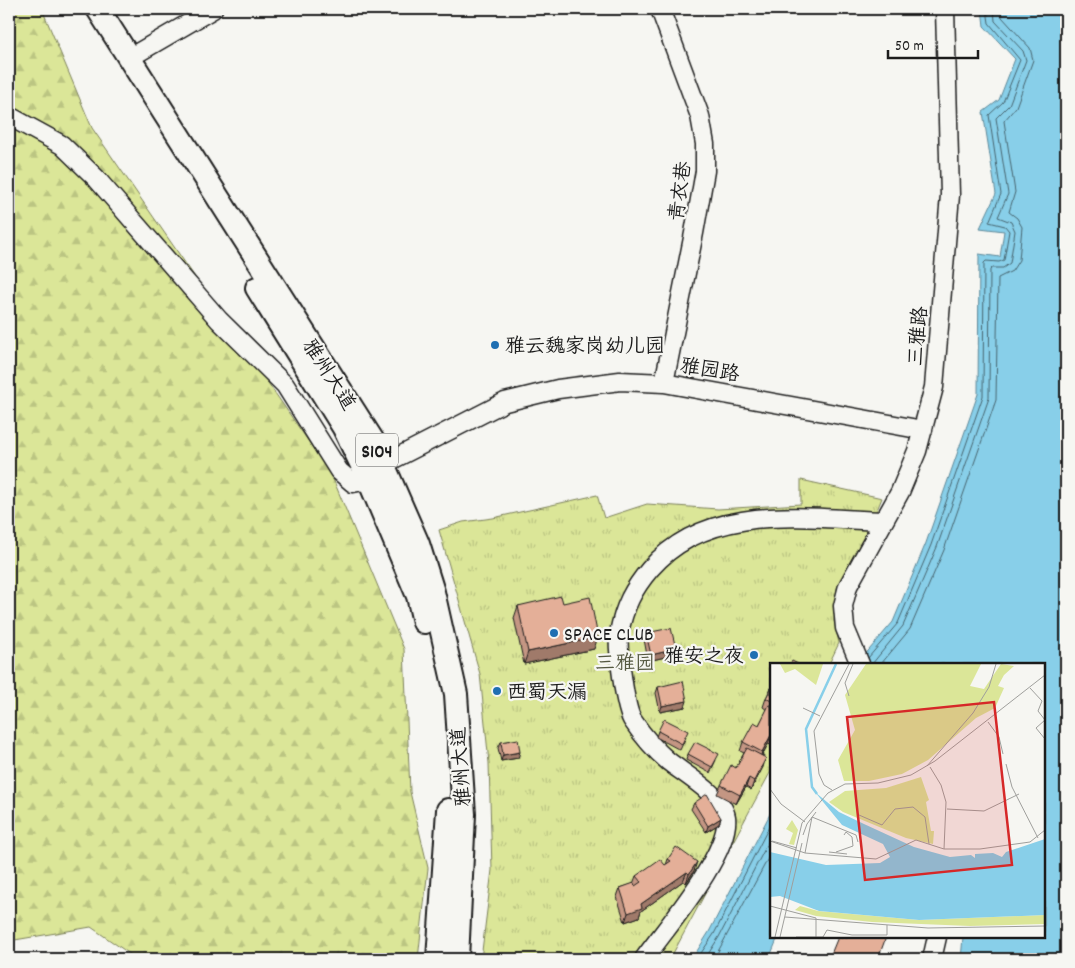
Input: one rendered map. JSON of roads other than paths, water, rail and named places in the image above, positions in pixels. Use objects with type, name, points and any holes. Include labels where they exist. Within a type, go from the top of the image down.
[{"type":"main road","name":"雅州大道","points":[[84,9],[344,428],[377,472],[418,544],[433,592],[456,694],[464,814],[457,959]]},
{"type":"main road","name":"雅州大道","points":[[98,9],[368,432],[377,472],[418,596],[440,697],[448,815],[438,959]]},
{"type":"street","points":[[129,58],[213,9]]},
{"type":"street","name":"青衣巷","points":[[660,9],[700,116],[705,144],[705,171],[664,383]]},
{"type":"street","name":"三雅路","points":[[860,663],[845,628],[845,600],[848,586],[900,492],[923,430],[934,387],[950,195],[944,9]]},
{"type":"street","points":[[9,116],[62,145],[96,178],[219,320],[285,385],[339,471],[353,483],[377,472]]},
{"type":"street","name":"雅园路","points":[[377,472],[505,402],[558,389],[620,381],[664,383],[923,430]]},
{"type":"street","points":[[644,959],[698,886],[723,840],[726,817],[718,800],[667,760],[647,741],[631,718],[617,645],[622,613],[639,582],[658,560],[678,543],[706,529],[731,521],[793,518],[884,521]]},
{"type":"street","points":[[932,959],[937,938]]},
{"type":"water","points":[[982,9],[1066,9],[1066,959],[961,959],[963,938],[1045,938],[1045,663],[858,663],[893,622],[926,543],[978,394],[979,254],[1000,257],[1004,231],[980,228],[996,194],[983,112],[999,100],[1015,59],[984,26]]},
{"type":"water","points":[[770,814],[770,938],[778,938],[769,959],[692,959],[709,932]]},
{"type":"place","name":"雅云魏家岗幼儿园","points":[[495,345]]},
{"type":"place","name":"SPACE CLUB","points":[[554,633]]},
{"type":"place","name":"雅安之夜","points":[[754,655]]},
{"type":"place","name":"西蜀天漏","points":[[497,691]]},
{"type":"park label","name":"三雅园","points":[[625,662]]}]
